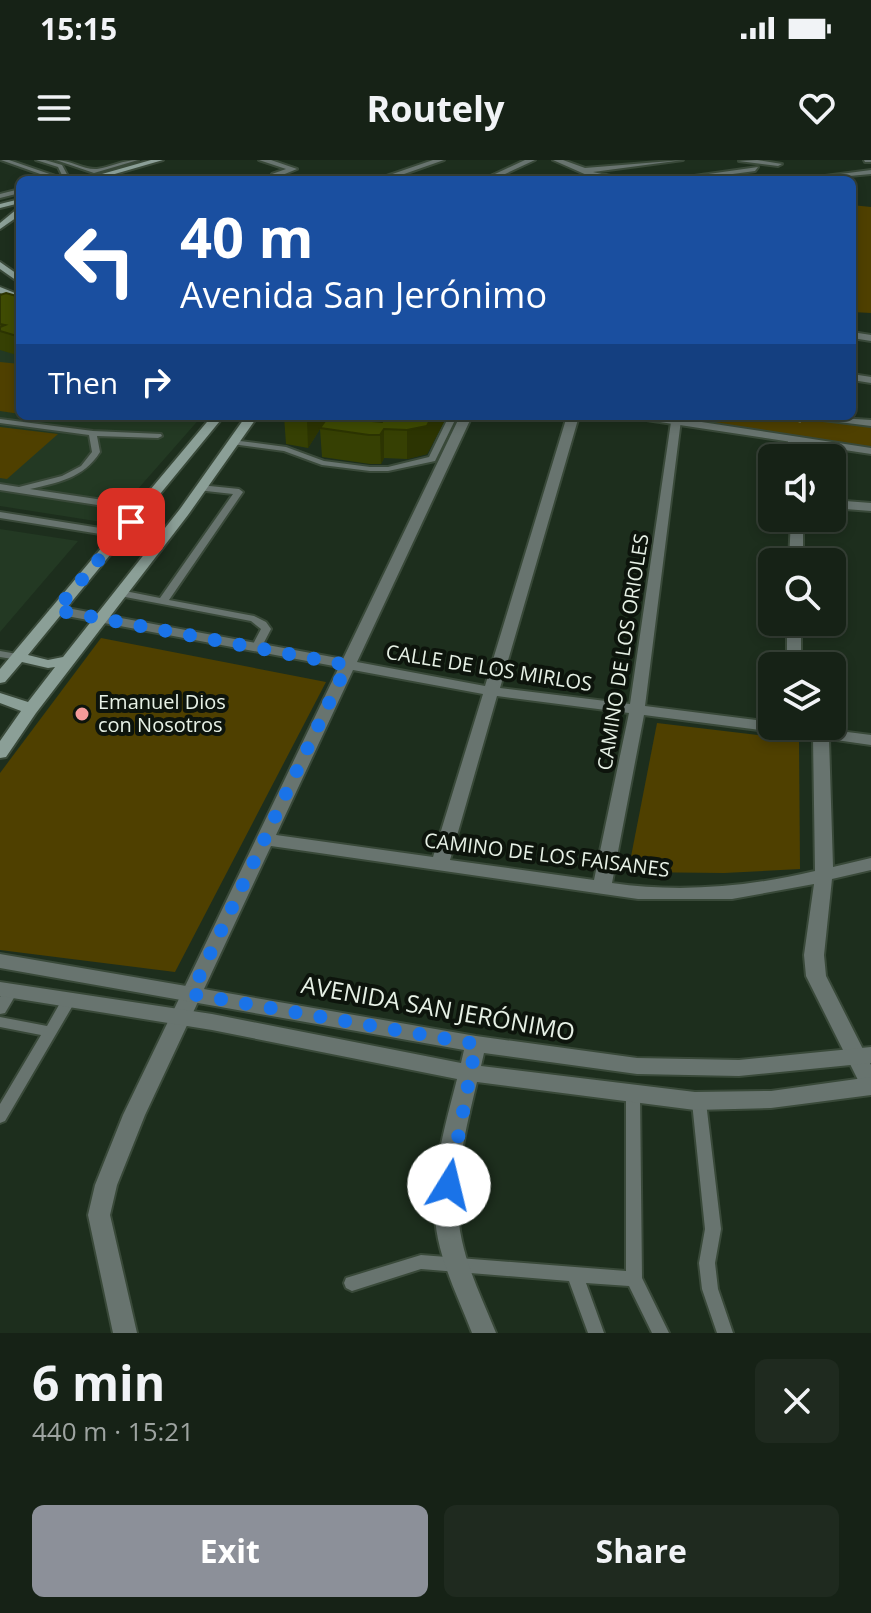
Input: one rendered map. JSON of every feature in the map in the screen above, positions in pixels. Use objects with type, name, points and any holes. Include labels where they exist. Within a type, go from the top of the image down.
[{"type":"main road","points":[[99,176],[159,160]]},
{"type":"main road","points":[[112,176],[171,160]]},
{"type":"main road","points":[[0,227],[16,214]]},
{"type":"main road","points":[[0,679],[215,420]]},
{"type":"main road","points":[[0,753],[249,420]]},
{"type":"main road","points":[[19,657],[48,664],[69,661]]},
{"type":"main road","points":[[0,698],[19,703],[30,710]]},
{"type":"street","points":[[263,160],[293,169],[275,176]]},
{"type":"street","points":[[391,176],[440,160]]},
{"type":"street","points":[[495,176],[531,160]]},
{"type":"street","points":[[557,160],[581,171],[605,176]]},
{"type":"street","points":[[581,171],[679,160]]},
{"type":"street","points":[[737,160],[778,164]]},
{"type":"street","points":[[701,176],[755,169]]},
{"type":"street","points":[[840,176],[871,172]]},
{"type":"street","points":[[125,1333],[99,1215],[106,1185],[129,1127],[191,994],[464,420]]},
{"type":"street","points":[[440,863],[572,420]]},
{"type":"street","points":[[665,420],[871,451]]},
{"type":"street","points":[[847,420],[871,423]]},
{"type":"street","name":"CAMINO DE LOS ORIOLES","points":[[602,887],[637,710],[677,422]]},
{"type":"street","points":[[846,505],[871,507]]},
{"type":"street","name":"CALLE DE LOS MIRLOS","points":[[56,610],[490,691],[758,724]]},
{"type":"street","name":"CALLE DE LOS MIRLOS","points":[[846,737],[871,740]]},
{"type":"street","points":[[4,996],[69,1000],[181,1017],[470,1073],[699,1102],[777,1101],[871,1086],[864,1056],[816,976],[814,955],[824,874],[821,740]]},
{"type":"street","name":"CAMINO DE LOS FAISANES","points":[[264,839],[638,893],[732,893],[774,887],[871,864]]},
{"type":"street","name":"AVENIDA SAN JERÓNIMO","points":[[0,961],[582,1060],[680,1069],[864,1056]]},
{"type":"street","points":[[476,1044],[452,1161],[446,1210],[458,1265],[484,1333]]},
{"type":"lane","points":[[4,160],[53,176]]},
{"type":"lane","points":[[39,160],[63,169],[64,176]]},
{"type":"lane","points":[[59,160],[106,174]]},
{"type":"lane","points":[[94,171],[135,160]]},
{"type":"lane","points":[[232,442],[286,449],[322,463],[388,469],[432,459],[451,420]]},
{"type":"lane","points":[[0,421],[93,433],[158,436]]},
{"type":"lane","points":[[19,489],[57,480],[84,468],[96,452],[93,433]]},
{"type":"lane","points":[[0,487],[101,505],[143,509]]},
{"type":"lane","points":[[163,601],[239,492],[200,488]]},
{"type":"lane","points":[[0,515],[119,534]]},
{"type":"lane","points":[[120,593],[263,624],[266,629],[256,648]]},
{"type":"lane","points":[[0,654],[19,657]]},
{"type":"lane","points":[[0,1117],[69,1000]]},
{"type":"lane","points":[[0,1022],[51,1032]]},
{"type":"lane","points":[[633,1094],[634,1279],[661,1333]]},
{"type":"lane","points":[[699,1102],[713,1229],[707,1263],[710,1289],[725,1333]]},
{"type":"lane","points":[[352,1283],[421,1262],[634,1279]]},
{"type":"lane","points":[[575,1276],[596,1333]]},
{"type":"shaded area","points":[[856,205],[871,207],[871,313],[856,312]]},
{"type":"shaded area","points":[[0,301],[16,307],[16,420],[198,420],[108,523],[0,506]]},
{"type":"shaded area","points":[[0,362],[16,364],[16,413],[0,411]]},
{"type":"shaded area","points":[[690,420],[825,420],[871,426],[871,447]]},
{"type":"shaded area","points":[[0,427],[58,434],[7,479],[0,478]]},
{"type":"shaded area","points":[[0,529],[78,541],[0,632]]},
{"type":"shaded area","points":[[101,638],[326,682],[175,972],[0,950],[0,773]]},
{"type":"shaded area","points":[[657,723],[758,735],[758,740],[799,740],[800,869],[724,873],[628,872]]},
{"type":"building","points":[[0,295],[16,296],[16,336],[0,331],[0,327],[5,325],[0,324]]},
{"type":"building","points":[[326,420],[430,420],[427,426],[407,430],[384,429],[380,435],[320,428]]},
{"type":"place","name":"Emanuel Dios con Nosotros","points":[[82,714]]},
{"type":"route","points":[[131,522],[56,610],[347,665],[191,994],[476,1044],[449,1185]]}]
